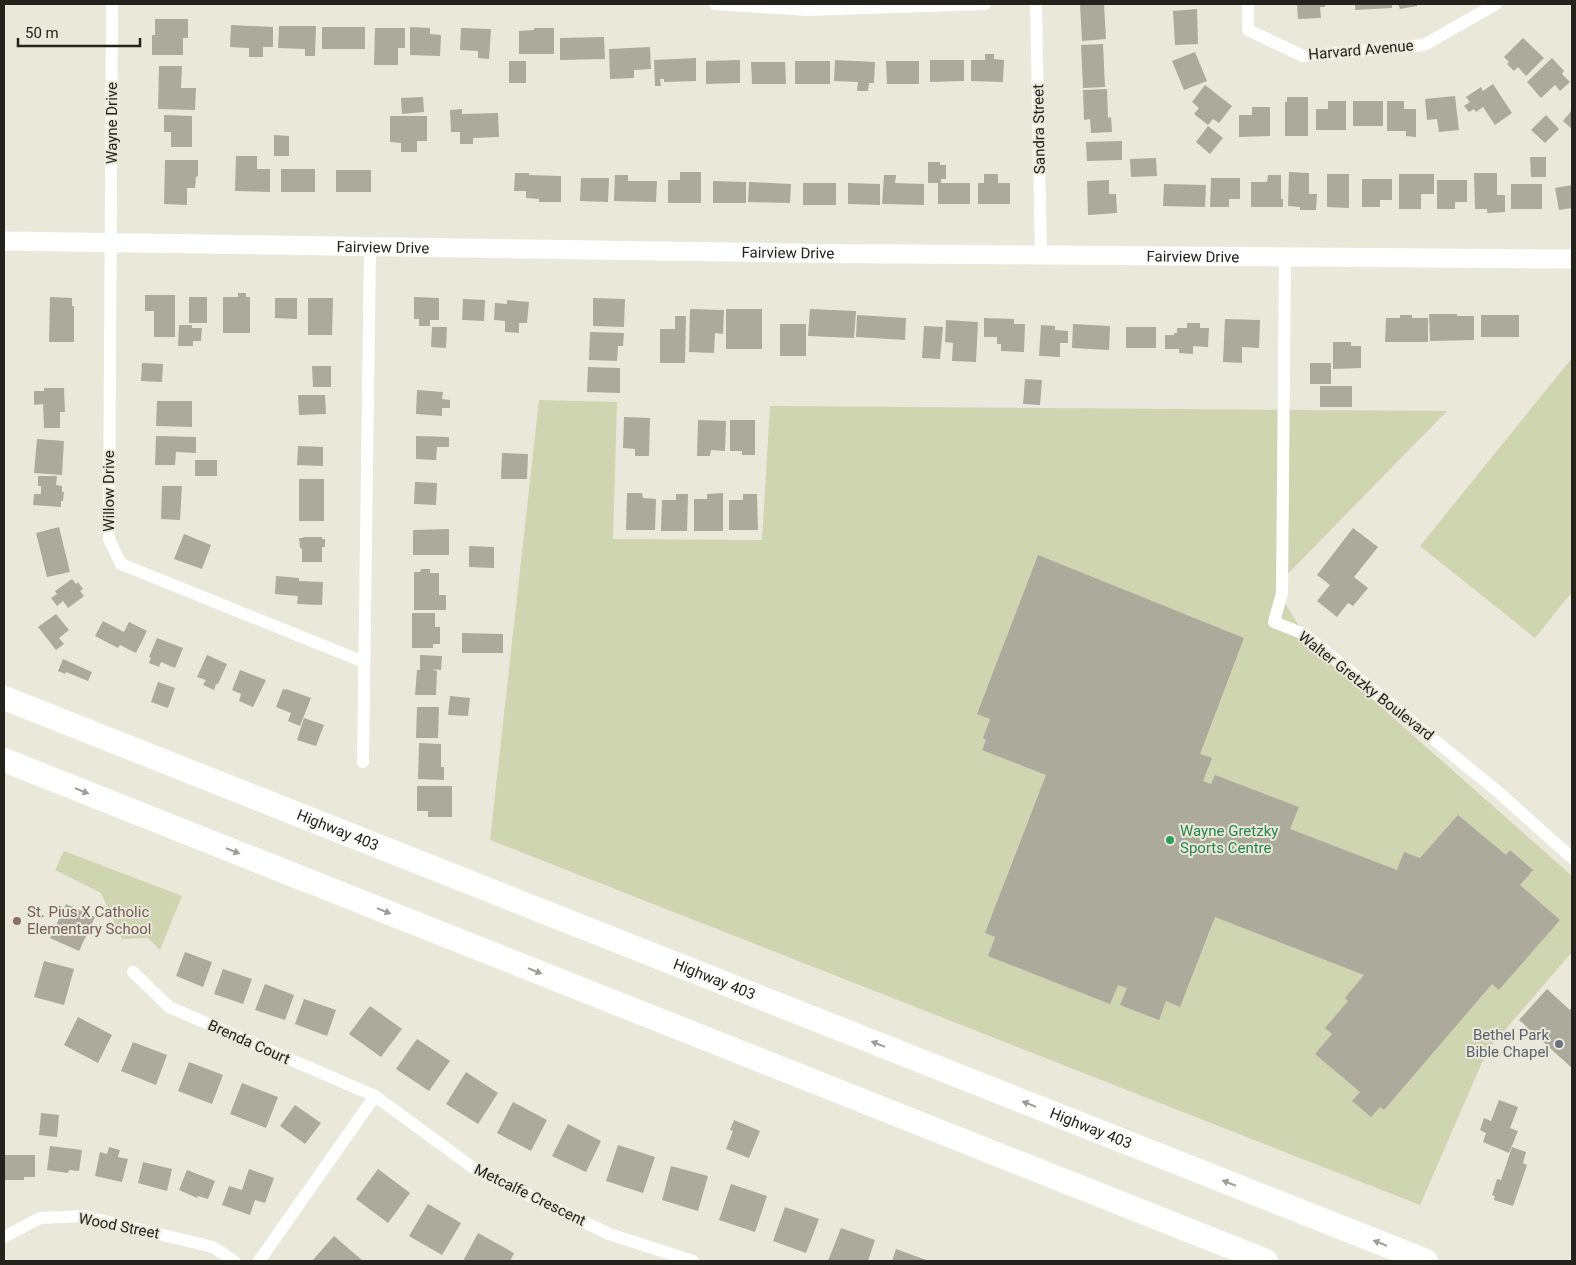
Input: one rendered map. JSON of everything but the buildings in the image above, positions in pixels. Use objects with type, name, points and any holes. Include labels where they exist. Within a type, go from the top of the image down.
[{"type":"highway","points":[[4,684],[68,713],[138,751]]},
{"type":"highway","name":"Highway 403","points":[[4,698],[1426,1261]]},
{"type":"highway","points":[[4,760],[1266,1261]]},
{"type":"highway","points":[[4,768],[49,778]]},
{"type":"main road","name":"Fairview Drive","points":[[4,241],[370,248],[1285,258],[1572,259]]},
{"type":"street","name":"Wayne Drive","points":[[111,243],[112,4]]},
{"type":"street","points":[[716,4],[807,7],[985,4]]},
{"type":"street","name":"Sandra Street","points":[[1036,4],[1041,255]]},
{"type":"street","name":"Harvard Avenue","points":[[1248,4],[1248,30],[1303,56],[1424,44],[1496,4]]},
{"type":"street","name":"Willow Drive","points":[[111,243],[109,539],[121,564],[364,662]]},
{"type":"street","points":[[363,762],[370,248]]},
{"type":"street","name":"Walter Gretzky Boulevard","points":[[1285,258],[1282,593],[1274,622],[1304,634],[1496,790],[1572,858]]},
{"type":"street","name":"Brenda Court","points":[[133,972],[169,1007],[376,1096]]},
{"type":"street","points":[[259,1261],[376,1096]]},
{"type":"street","name":"Metcalfe Crescent","points":[[376,1096],[476,1170],[609,1234],[693,1261]]},
{"type":"street","name":"Wood Street","points":[[4,1237],[40,1218],[84,1216],[213,1247],[234,1261]]},
{"type":"green space","points":[[1572,358],[1572,592],[1535,638],[1420,546]]},
{"type":"green space","points":[[539,400],[617,402],[613,539],[762,540],[770,406],[1447,411],[1275,587],[1311,645],[1572,876],[1572,952],[1487,1051],[1420,1205],[490,840]]},
{"type":"green space","points":[[64,851],[182,896],[160,950],[148,938],[122,939],[101,893],[55,870]]},
{"type":"place","name":"Wayne Gretzky Sports Centre","points":[[1170,840]]},
{"type":"place","name":"St. Pius X Catholic Elementary School","points":[[17,921]]},
{"type":"place","name":"Bethel Park Bible Chapel","points":[[1559,1044]]}]
